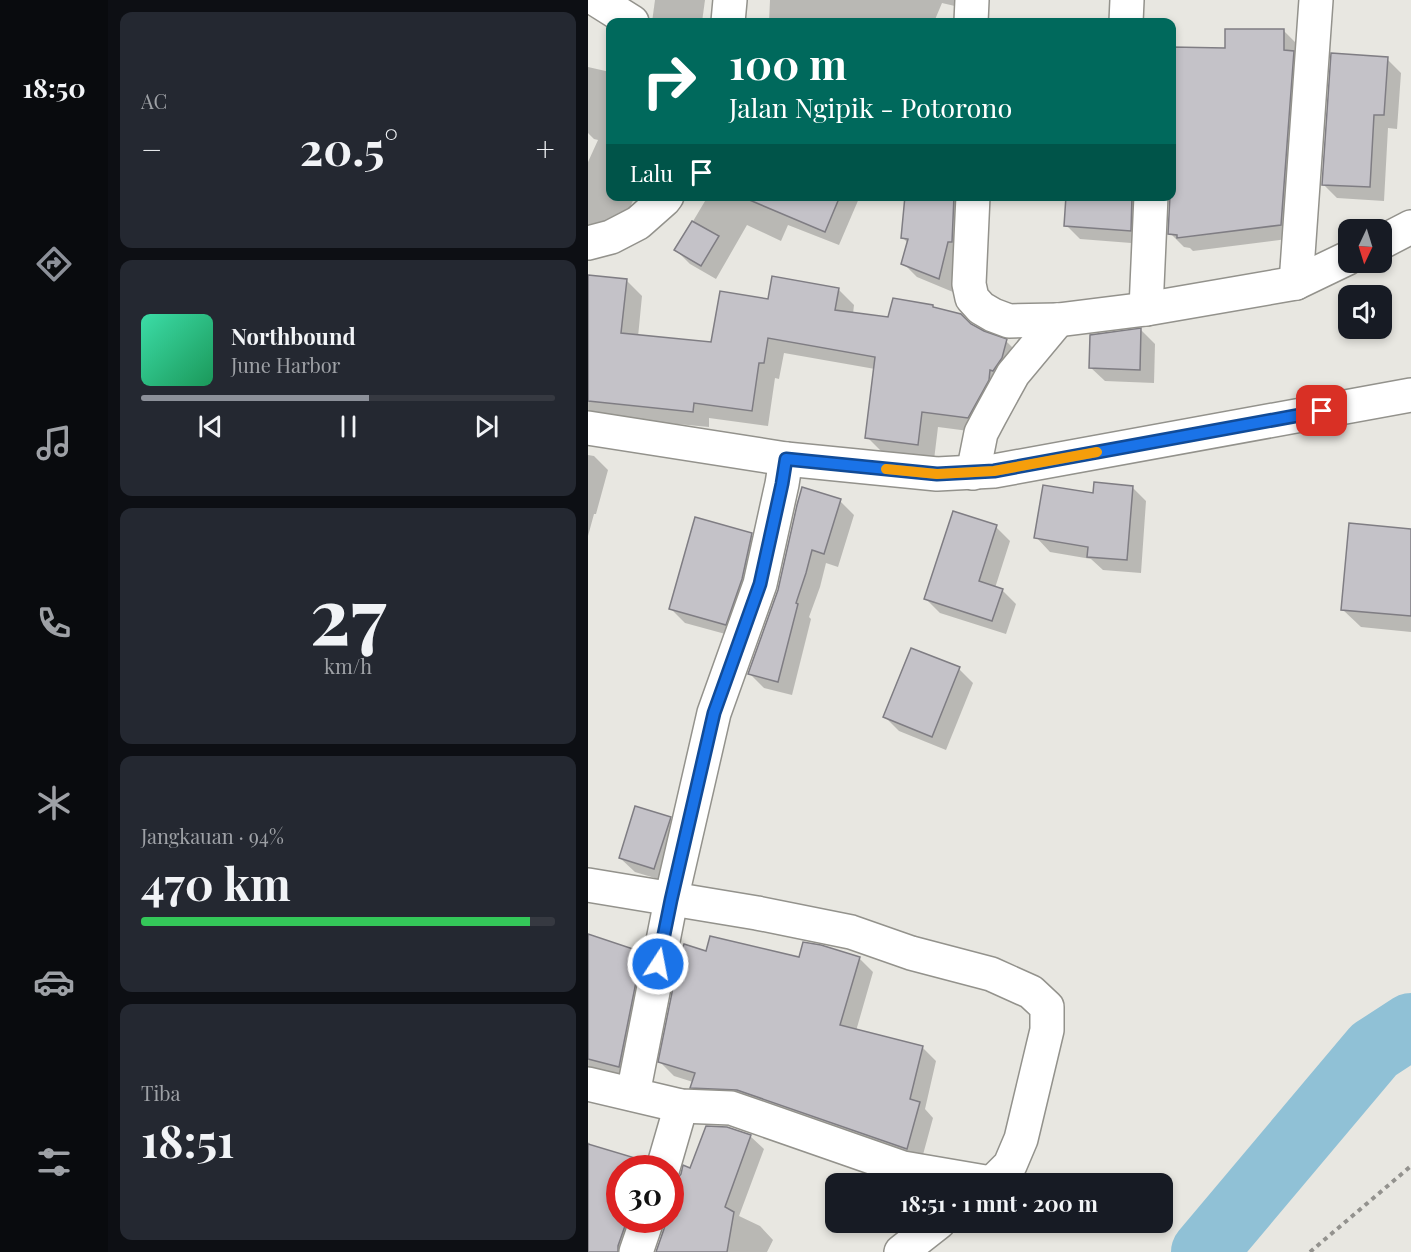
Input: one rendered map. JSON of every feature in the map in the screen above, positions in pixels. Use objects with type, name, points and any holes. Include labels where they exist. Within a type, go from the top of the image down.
[{"type":"street","points":[[597,0],[626,18]]},
{"type":"street","points":[[728,18],[730,0]]},
{"type":"street","points":[[971,18],[972,0]]},
{"type":"street","points":[[1126,18],[1127,0]]},
{"type":"street","points":[[1296,284],[1316,0]]},
{"type":"street","points":[[588,243],[611,237],[638,223],[663,201]]},
{"type":"street","points":[[974,201],[969,284],[972,298],[981,308],[1009,321],[1058,320],[1146,309],[1296,284],[1338,263]]},
{"type":"street","points":[[1146,309],[1151,201]]},
{"type":"street","points":[[1392,237],[1411,227]]},
{"type":"street","points":[[973,473],[981,433],[1013,374],[1058,320]]},
{"type":"street","points":[[588,428],[786,459],[937,474],[973,473],[1411,395]]},
{"type":"street","points":[[633,1094],[671,900],[714,713],[760,584],[786,459]]},
{"type":"street","points":[[588,885],[757,913],[851,932],[911,953],[991,974],[1031,992],[1047,1007],[1047,1030],[1021,1139],[1010,1165],[1002,1173]]},
{"type":"street","points":[[588,1084],[681,1106],[731,1108],[896,1173]]},
{"type":"street","points":[[667,1155],[681,1106]]},
{"type":"street","points":[[636,1252],[643,1233]]},
{"type":"street","points":[[904,1241],[919,1233]]},
{"type":"path","points":[[1310,1252],[1411,1166]]},
{"type":"building","points":[[1225,29],[1284,29],[1284,50],[1294,51],[1281,225],[1177,238],[1177,235],[1168,234],[1170,201],[1176,201],[1176,47],[1225,48]]},
{"type":"building","points":[[1331,53],[1388,57],[1384,115],[1374,115],[1370,187],[1322,185]]},
{"type":"building","points":[[752,201],[838,201],[825,232]]},
{"type":"building","points":[[905,201],[954,201],[952,242],[948,242],[939,279],[901,264],[908,239],[901,238]]},
{"type":"building","points":[[1066,201],[1132,201],[1131,231],[1064,226]]},
{"type":"building","points":[[692,221],[719,236],[701,266],[674,250]]},
{"type":"building","points":[[588,275],[627,279],[621,333],[711,342],[720,291],[768,299],[772,276],[839,288],[835,310],[888,317],[893,298],[933,305],[933,307],[961,314],[971,324],[1007,339],[1002,358],[993,371],[990,370],[989,380],[968,418],[922,412],[918,445],[865,438],[875,357],[768,338],[764,363],[759,363],[752,411],[694,403],[693,412],[588,401]]},
{"type":"building","points":[[1141,328],[1140,370],[1089,368],[1090,335]]},
{"type":"building","points":[[1094,482],[1133,486],[1127,560],[1087,557],[1088,547],[1034,538],[1043,485],[1093,493]]},
{"type":"building","points":[[802,487],[841,499],[824,554],[812,550],[796,603],[798,604],[778,682],[748,674],[778,590]]},
{"type":"building","points":[[953,511],[997,525],[979,581],[1003,589],[992,621],[924,599]]},
{"type":"building","points":[[695,517],[752,533],[742,579],[726,625],[669,609]]},
{"type":"building","points":[[1349,523],[1411,529],[1411,616],[1341,610]]},
{"type":"building","points":[[911,648],[960,667],[932,737],[883,717]]},
{"type":"building","points":[[635,806],[671,817],[654,869],[619,858]]},
{"type":"building","points":[[588,934],[642,952],[619,1067],[588,1059]]},
{"type":"building","points":[[710,936],[799,957],[803,942],[860,957],[840,1025],[923,1046],[910,1099],[920,1102],[907,1149],[737,1090],[690,1088],[695,1073],[658,1062],[684,944],[706,951]]},
{"type":"building","points":[[706,1126],[727,1127],[751,1135],[725,1207],[734,1212],[727,1252],[656,1252],[663,1233],[684,1233],[684,1165],[690,1168]]},
{"type":"building","points":[[588,1144],[625,1155],[606,1155],[606,1233],[622,1233],[618,1252],[588,1252]]},
{"type":"waterway","points":[[1204,1252],[1374,1050],[1411,1026]]},
{"type":"slow traffic","points":[[886,469],[937,474],[994,471],[1097,452]]},
{"type":"route","points":[[658,964],[714,713],[760,584],[786,459],[937,474],[994,471],[1322,411]]}]
